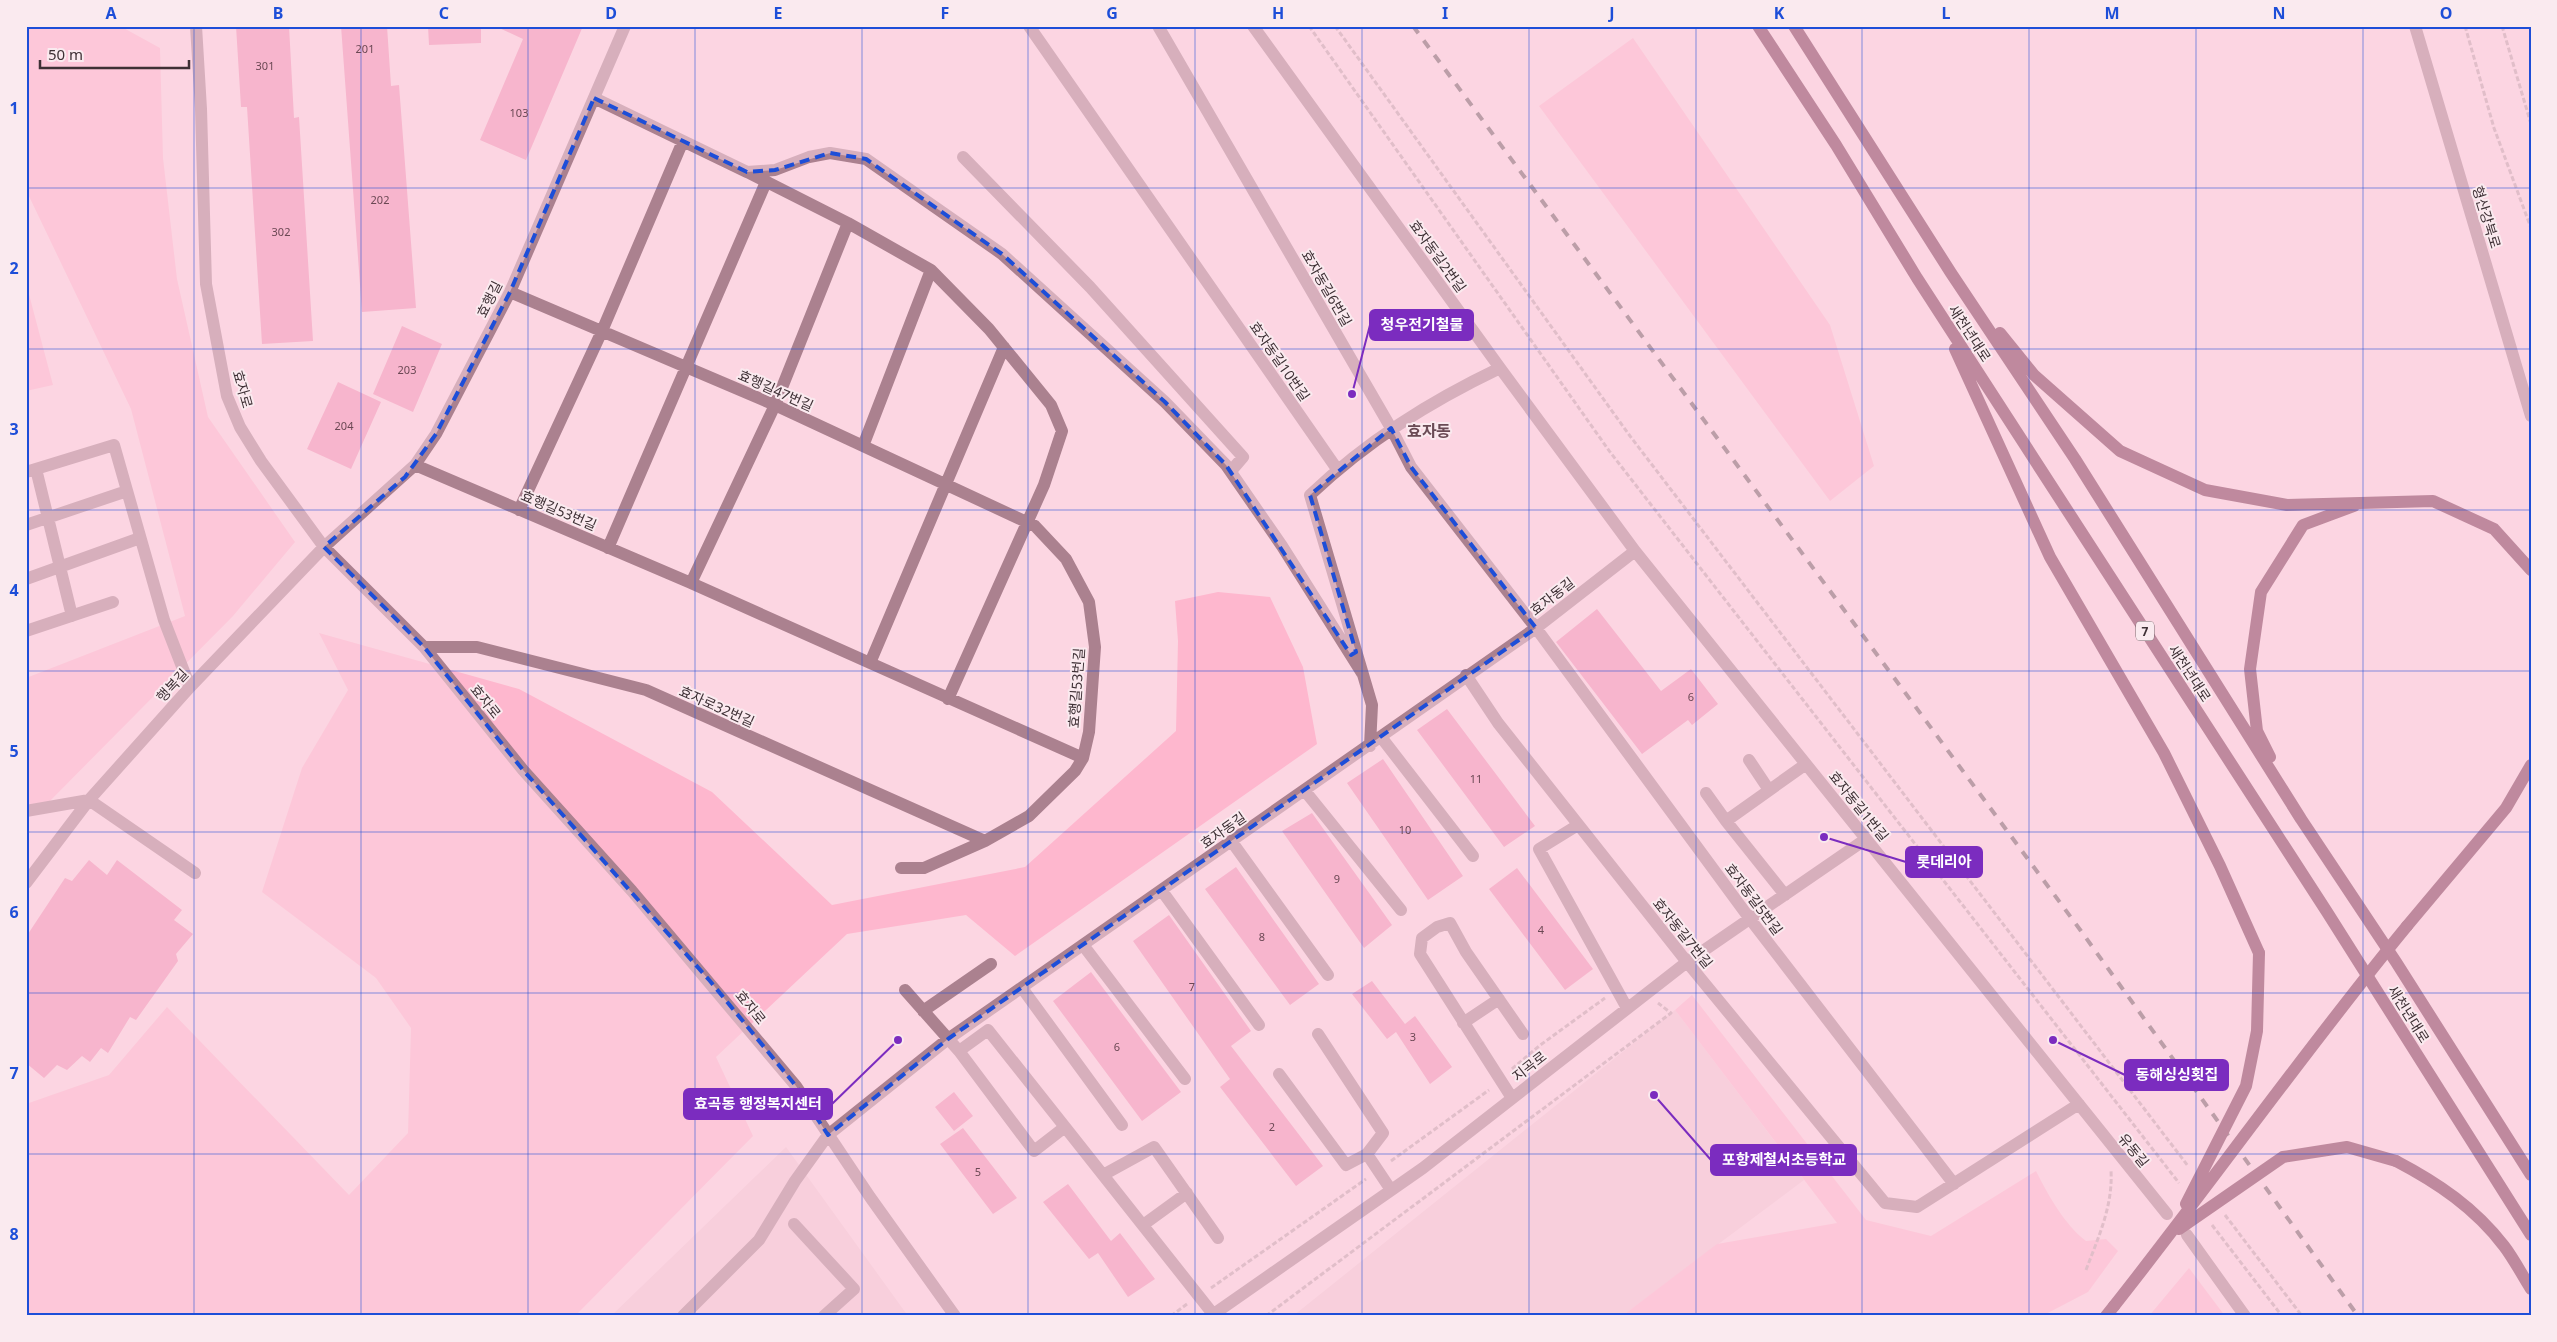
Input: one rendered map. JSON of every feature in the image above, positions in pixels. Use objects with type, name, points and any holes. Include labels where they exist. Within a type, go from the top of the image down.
[{"type":"main road","name":"새천년대로","points":[[1758,26],[1836,145],[1935,306],[2333,920],[2531,1236]]},
{"type":"main road","name":"새천년대로","points":[[1794,26],[1951,273],[2075,460],[2301,819],[2396,962],[2531,1175]]},
{"type":"main road","points":[[1951,273],[2034,375],[2120,451],[2205,490],[2287,505],[2433,501],[2494,529],[2531,570]]},
{"type":"main road","points":[[1935,306],[2050,556],[2164,754],[2220,866],[2259,953],[2258,1031],[2246,1086],[2170,1235]]},
{"type":"main road","points":[[2301,819],[2257,731],[2250,669],[2260,592],[2303,525],[2363,503]]},
{"type":"main road","points":[[2110,1311],[2170,1235],[2332,1017],[2506,808],[2531,765]]},
{"type":"main road","points":[[2170,1235],[2283,1157],[2347,1147],[2396,1161],[2434,1181],[2466,1205],[2505,1246],[2531,1289]]},
{"type":"street","name":"효자로","points":[[196,26],[201,109],[206,284],[227,396],[240,427],[261,461],[324,547],[424,647],[523,770],[632,890],[796,1086],[870,1197],[955,1316]]},
{"type":"street","name":"효행길","points":[[324,547],[415,465],[436,434],[510,292],[625,26]]},
{"type":"street","name":"효자동길6번길","points":[[1158,26],[1391,428],[1411,467],[1536,628]]},
{"type":"street","name":"효자동길2번길","points":[[1254,26],[1500,368],[1635,551]]},
{"type":"street","name":"형산강북로","points":[[2415,26],[2531,416]]},
{"type":"street","name":"효자동길10번길","points":[[1032,27],[1337,469]]},
{"type":"street","points":[[594,98],[747,172],[848,224],[931,270],[1004,348],[1051,405],[1062,431],[1044,485],[948,699]]},
{"type":"street","points":[[519,510],[602,331],[683,141]]},
{"type":"street","points":[[747,172],[775,170],[809,157],[830,154],[866,159],[1002,254],[1165,402],[1231,471],[1282,546],[1362,673]]},
{"type":"street","points":[[963,157],[1090,287],[1243,457],[1231,471]]},
{"type":"street","points":[[608,548],[766,182]]},
{"type":"street","points":[[690,583],[775,405],[848,224]]},
{"type":"street","points":[[863,446],[931,270]]},
{"type":"street","name":"효행길47번길","points":[[510,292],[775,405],[1027,523]]},
{"type":"street","points":[[870,663],[947,486],[1004,348]]},
{"type":"street","points":[[1370,746],[1372,705],[1310,495],[1337,469],[1391,428],[1452,390],[1500,368]]},
{"type":"street","points":[[72,616],[48,518],[31,470],[114,445],[164,620],[190,687]]},
{"type":"street","name":"효행길53번길","points":[[415,465],[690,583],[1083,758],[1089,732],[1095,647],[1089,602],[1066,559],[1035,526],[1027,523]]},
{"type":"street","points":[[26,525],[127,491]]},
{"type":"street","points":[[26,578],[140,538]]},
{"type":"street","name":"행복길","points":[[26,883],[89,800],[190,687],[324,547]]},
{"type":"street","name":"효자동길","points":[[684,1316],[759,1240],[795,1181],[828,1135],[948,1039],[1370,746],[1466,675],[1536,628],[1635,551]]},
{"type":"street","name":"효자동길1번길","points":[[1635,551],[2078,1104]]},
{"type":"street","points":[[26,631],[113,602]]},
{"type":"street","name":"효자동길5번길","points":[[1536,628],[1750,919],[1954,1184]]},
{"type":"street","name":"효자로32번길","points":[[424,647],[477,647],[646,690],[985,841]]},
{"type":"street","name":"효자동길7번길","points":[[1466,675],[1498,723],[1578,825],[1687,962],[1885,1203],[1917,1207],[1954,1184]]},
{"type":"street","points":[[1381,738],[1473,856]]},
{"type":"street","points":[[901,868],[924,868],[985,841],[1029,816],[1074,771],[1083,758]]},
{"type":"street","points":[[1749,760],[1769,790]]},
{"type":"street","points":[[1726,822],[1806,764]]},
{"type":"street","points":[[1305,791],[1401,910]]},
{"type":"street","points":[[1706,793],[1726,822],[1785,895]]},
{"type":"street","points":[[26,812],[89,800],[195,873]]},
{"type":"street","points":[[1578,825],[1539,849],[1627,1008]]},
{"type":"street","name":"지곡로","points":[[1212,1315],[1391,1190],[1687,962],[1866,839]]},
{"type":"street","points":[[1232,842],[1328,975]]},
{"type":"street","points":[[1162,891],[1260,1025]]},
{"type":"street","points":[[1512,1098],[1420,954],[1422,938],[1436,927],[1450,923],[1523,1034]]},
{"type":"street","points":[[1084,945],[1185,1079]]},
{"type":"street","points":[[923,1011],[991,964]]},
{"type":"street","points":[[1022,988],[1122,1125]]},
{"type":"street","points":[[905,990],[959,1051],[1034,1151],[1065,1127]]},
{"type":"street","points":[[1463,1023],[1499,999]]},
{"type":"street","points":[[959,1051],[988,1030],[1199,1296],[1212,1315]]},
{"type":"street","points":[[1279,1074],[1346,1165],[1367,1154],[1383,1133],[1318,1034]]},
{"type":"street","points":[[1954,1184],[2078,1104]]},
{"type":"street","name":"유동길","points":[[2078,1104],[2167,1214]]},
{"type":"street","points":[[1103,1175],[1154,1147],[1218,1238]]},
{"type":"street","points":[[1367,1154],[1391,1190]]},
{"type":"street","points":[[1142,1225],[1187,1193]]},
{"type":"street","points":[[794,1224],[854,1289],[824,1316]]},
{"type":"street","points":[[2187,1235],[2245,1316]]},
{"type":"path","points":[[1309,26],[1610,452],[2184,1190]]},
{"type":"path","points":[[1335,26],[1630,436],[2193,1173]]},
{"type":"path","points":[[2465,26],[2494,128],[2531,228]]},
{"type":"path","points":[[2502,26],[2531,124]]},
{"type":"path","points":[[1171,1316],[1378,1170],[1500,1080],[1539,1046],[1616,990]]},
{"type":"path","points":[[1266,1316],[1671,1012],[1646,993]]},
{"type":"path","points":[[2086,1270],[2105,1218],[2112,1186],[2111,1161],[2116,1152]]},
{"type":"path","points":[[2223,1213],[2302,1316]]},
{"type":"path","points":[[2209,1222],[2282,1316]]},
{"type":"highlighted area","points":[[594,98],[747,172],[775,170],[830,153],[866,159],[1002,254],[1165,402],[1226,465],[1351,655],[1356,652],[1310,495],[1391,428],[1411,467],[1536,628],[948,1039],[828,1135],[796,1086],[710,981],[523,770],[424,647],[324,547],[405,477],[436,434],[510,292]]},
{"type":"shaded area","points":[[26,26],[120,26],[160,48],[163,158],[177,279],[208,417],[295,542],[233,616],[43,808],[26,817],[26,678],[185,616],[131,409],[26,190]]},
{"type":"shaded area","points":[[1633,38],[1830,325],[1874,466],[1830,501],[1539,106]]},
{"type":"shaded area","points":[[26,283],[53,385],[26,391]]},
{"type":"shaded area","points":[[1218,592],[1270,597],[1303,667],[1317,744],[1015,956],[966,915],[847,934],[716,1057],[753,1136],[575,1316],[26,1316],[26,1104],[109,1075],[167,1007],[349,1195],[408,1133],[411,1028],[376,978],[262,892],[302,768],[348,690],[319,633],[519,689],[712,792],[832,905],[1025,867],[1176,731],[1178,641],[1175,601]]},
{"type":"shaded area","points":[[1692,995],[1866,1220],[1931,1236],[2036,1171],[2058,1209],[2078,1234],[2086,1241],[2106,1239],[2118,1251],[2088,1292],[2042,1316],[1622,1316],[1717,1244],[1837,1223],[1675,1010]]},
{"type":"shaded area","points":[[1675,1010],[1804,1180],[1622,1316],[1293,1316]]},
{"type":"shaded area","points":[[786,1147],[908,1316],[611,1316]]},
{"type":"shaded area","points":[[2189,1268],[2225,1316],[2149,1316]]},
{"type":"building","points":[[236,26],[289,26],[294,118],[299,117],[313,341],[262,344],[247,107],[241,107]]},
{"type":"building","points":[[341,26],[387,26],[391,86],[399,85],[416,308],[362,312]]},
{"type":"building","points":[[428,26],[481,26],[481,43],[429,45]]},
{"type":"building","points":[[495,26],[583,26],[526,160],[480,140],[523,39]]},
{"type":"building","points":[[402,326],[442,344],[413,412],[373,394]]},
{"type":"building","points":[[338,382],[381,402],[351,469],[307,449]]},
{"type":"building","points":[[1597,609],[1661,691],[1691,669],[1718,704],[1692,725],[1688,720],[1642,754],[1556,642]]},
{"type":"building","points":[[1447,709],[1535,826],[1504,847],[1417,730]]},
{"type":"building","points":[[1383,759],[1463,876],[1428,900],[1347,783]]},
{"type":"building","points":[[1312,813],[1392,925],[1364,948],[1282,831]]},
{"type":"building","points":[[89,860],[107,875],[117,860],[182,910],[174,920],[193,934],[176,954],[178,961],[136,1020],[130,1017],[108,1053],[101,1048],[90,1062],[82,1056],[67,1070],[57,1065],[44,1078],[26,1063],[26,955],[29,950],[26,944],[26,937],[65,878],[72,881]]},
{"type":"building","points":[[1236,867],[1319,984],[1290,1005],[1205,889]]},
{"type":"building","points":[[1517,868],[1593,969],[1565,990],[1489,889]]},
{"type":"building","points":[[1169,915],[1251,1031],[1231,1046],[1323,1166],[1296,1186],[1220,1087],[1230,1079],[1133,941]]},
{"type":"building","points":[[1091,972],[1181,1092],[1142,1121],[1053,1001]]},
{"type":"building","points":[[1372,981],[1405,1024],[1415,1016],[1452,1067],[1430,1084],[1396,1032],[1387,1039],[1352,994]]},
{"type":"building","points":[[954,1092],[973,1116],[954,1131],[935,1107]]},
{"type":"building","points":[[963,1128],[1017,1198],[993,1214],[940,1144]]},
{"type":"building","points":[[1068,1184],[1111,1241],[1120,1233],[1155,1279],[1128,1297],[1098,1253],[1089,1259],[1043,1202]]},
{"type":"railway","points":[[1413,26],[2081,931],[2358,1316]]},
{"type":"place","name":"청우전기철물","points":[[1352,394]]},
{"type":"place","name":"롯데리아","points":[[1824,837]]},
{"type":"place","name":"효곡동 행정복지센터","points":[[898,1040]]},
{"type":"place","name":"동해싱싱횟집","points":[[2053,1040]]},
{"type":"place","name":"포항제철서초등학교","points":[[1654,1095]]},
{"type":"district","name":"효자동","points":[[1429,431]]}]
